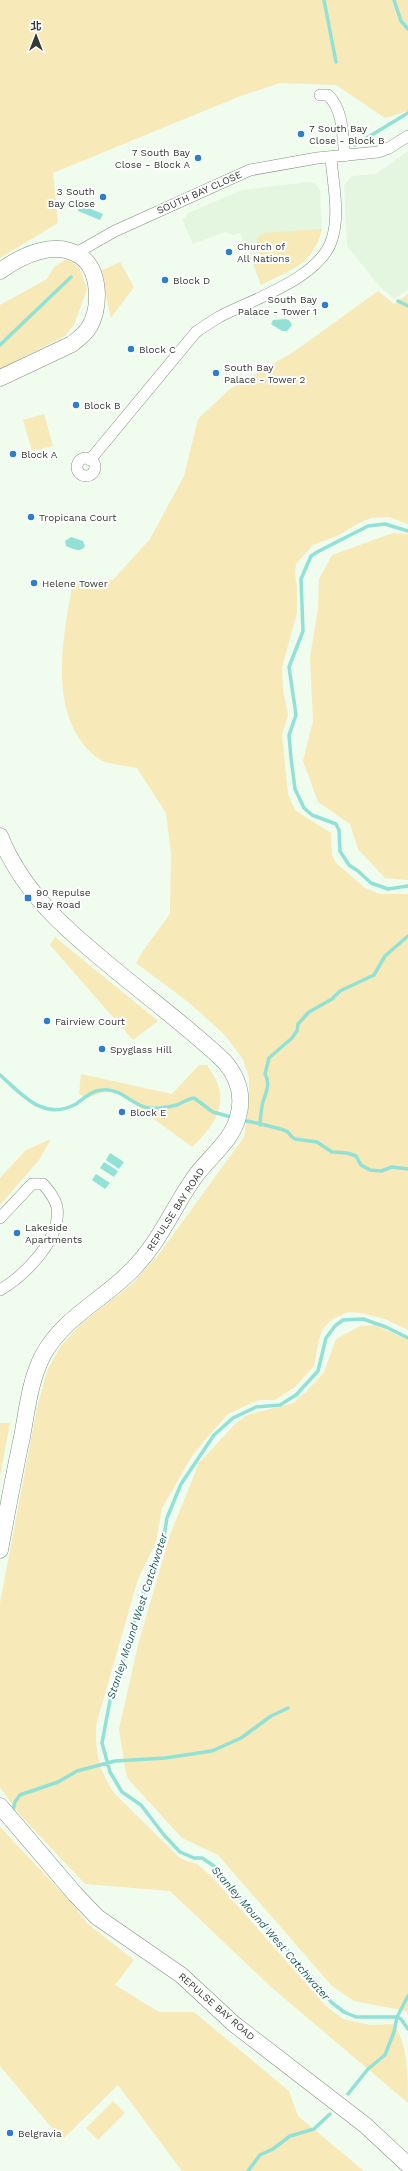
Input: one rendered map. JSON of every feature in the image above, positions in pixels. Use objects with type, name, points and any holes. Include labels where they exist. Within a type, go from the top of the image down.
[{"type":"main road","points":[[0,271],[20,258],[45,250],[64,250],[76,253],[85,260],[89,266],[95,286],[96,306],[88,329],[72,344],[0,378]]},
{"type":"main road","name":"REPULSE BAY ROAD","points":[[0,836],[16,868],[43,906],[75,937],[224,1061],[235,1075],[239,1087],[241,1102],[237,1121],[230,1134],[194,1177],[152,1248],[125,1277],[64,1326],[52,1341],[43,1356],[35,1374],[28,1401],[0,1550]]},
{"type":"main road","name":"REPULSE BAY ROAD","points":[[0,1806],[75,1894],[97,1916],[182,1974],[234,2024],[365,2126],[408,2165]]},
{"type":"street","points":[[320,95],[328,95],[336,104],[341,122],[345,156]]},
{"type":"street","name":"SOUTH BAY CLOSE","points":[[76,253],[115,231],[250,170],[378,152],[389,148],[408,136]]},
{"type":"street","points":[[90,460],[196,332],[218,318],[300,277],[323,255],[332,241],[336,219],[331,158]]},
{"type":"street","points":[[0,1218],[32,1184],[43,1184],[52,1194],[57,1208],[54,1228],[41,1253],[26,1271],[0,1290]]},
{"type":"shaded area","points":[[0,0],[408,0],[408,111],[385,118],[336,85],[280,83],[238,97],[53,173],[58,223],[0,258]]},
{"type":"shaded area","points":[[408,151],[408,289],[394,299],[380,287],[347,246],[344,185],[352,176],[376,174]]},
{"type":"shaded area","points":[[309,182],[316,184],[320,191],[322,229],[318,242],[306,261],[261,285],[240,233],[234,235],[225,232],[193,244],[182,219],[187,216],[186,214],[242,190]]},
{"type":"shaded area","points":[[322,229],[313,251],[307,258],[292,270],[261,285],[254,264],[263,260],[257,245],[257,238],[263,233]]},
{"type":"shaded area","points":[[67,259],[79,267],[87,289],[74,325],[65,336],[0,369],[0,305],[47,279],[54,267]]},
{"type":"shaded area","points":[[120,262],[134,287],[111,318],[100,271]]},
{"type":"shaded area","points":[[378,291],[394,304],[408,294],[408,524],[389,517],[371,518],[359,523],[339,535],[313,545],[296,564],[295,574],[297,587],[297,613],[282,667],[283,689],[288,715],[282,735],[288,794],[295,810],[331,833],[332,855],[336,863],[365,888],[379,894],[408,894],[408,1330],[385,1319],[361,1313],[348,1312],[331,1320],[323,1329],[319,1339],[314,1366],[295,1387],[275,1400],[259,1400],[228,1414],[192,1456],[162,1508],[156,1542],[138,1579],[96,1725],[96,1744],[99,1761],[105,1778],[115,1794],[181,1859],[197,1864],[212,1877],[325,2005],[343,2019],[370,2025],[393,2024],[402,2040],[406,2060],[408,2103],[271,1987],[170,1891],[85,1884],[20,1815],[0,1787],[0,1603],[37,1408],[47,1371],[60,1347],[82,1323],[132,1284],[159,1254],[244,1137],[249,1105],[249,1078],[243,1059],[223,1033],[187,1001],[136,963],[170,914],[171,853],[166,813],[137,768],[112,764],[99,759],[82,742],[71,722],[64,700],[62,676],[65,628],[73,582],[113,580],[150,539],[184,476],[198,419],[230,389],[295,351]]},
{"type":"shaded area","points":[[44,414],[53,446],[32,451],[23,420]]},
{"type":"shaded area","points":[[393,533],[408,534],[408,880],[385,878],[358,849],[350,824],[318,802],[303,761],[313,721],[310,657],[318,609],[319,579],[332,555]]},
{"type":"shaded area","points":[[55,937],[158,1021],[133,1040],[50,945]]},
{"type":"shaded area","points":[[199,1065],[207,1065],[215,1077],[220,1094],[220,1103],[215,1119],[210,1127],[192,1147],[112,1088],[88,1098],[79,1094],[81,1074],[172,1094]]},
{"type":"shaded area","points":[[51,1139],[39,1160],[0,1205],[0,1178],[26,1150]]},
{"type":"shaded area","points":[[375,1325],[408,1340],[408,2015],[406,2011],[354,2001],[332,1986],[218,1855],[182,1838],[129,1780],[126,1774],[119,1729],[139,1641],[170,1535],[199,1463],[234,1425],[247,1415],[293,1403],[306,1392],[324,1372],[336,1339],[360,1326]]},
{"type":"shaded area","points":[[0,1423],[10,1423],[0,1476]]},
{"type":"shaded area","points":[[0,1827],[69,1900],[88,1924],[134,1960],[115,1985],[159,2012],[194,2012],[289,2091],[298,2116],[364,2171],[182,2171],[118,2085],[62,2140],[0,2066]]},
{"type":"shaded area","points":[[113,2101],[125,2113],[98,2140],[86,2128]]},
{"type":"water","points":[[82,202],[84,206],[103,214],[100,220],[78,211],[78,204]]},
{"type":"water","points":[[286,319],[290,321],[292,325],[287,331],[282,331],[271,324],[273,320]]},
{"type":"water","points":[[71,537],[83,541],[85,546],[84,548],[77,550],[66,546],[65,541]]},
{"type":"water","points":[[110,1153],[124,1162],[119,1169],[106,1160]]},
{"type":"water","points":[[104,1162],[118,1171],[114,1177],[100,1168]]},
{"type":"water","points":[[96,1174],[110,1183],[105,1189],[92,1180]]},
{"type":"waterway","points":[[324,0],[336,62]]},
{"type":"waterway","points":[[394,0],[401,21],[408,29]]},
{"type":"waterway","points":[[355,145],[408,113]]},
{"type":"waterway","points":[[0,345],[71,277]]},
{"type":"waterway","points":[[398,301],[408,306]]},
{"type":"waterway","name":"Stanley Mound West Catchwater","points":[[408,531],[385,524],[368,526],[311,556],[301,579],[303,631],[289,667],[296,715],[289,735],[291,758],[295,789],[304,808],[312,815],[336,824],[339,830],[340,851],[349,865],[371,883],[388,889],[408,886]]},
{"type":"waterway","points":[[260,1125],[263,1104],[268,1086],[265,1074],[269,1058],[292,1038],[297,1031],[298,1024],[309,1012],[332,999],[340,991],[374,975],[385,956],[408,936]]},
{"type":"waterway","points":[[0,1075],[34,1103],[43,1108],[53,1110],[64,1109],[76,1104],[94,1092],[109,1090],[122,1094],[137,1104],[149,1108],[177,1105],[194,1098],[213,1112],[231,1117]]},
{"type":"waterway","points":[[246,1121],[288,1132],[295,1139],[317,1142],[332,1152],[347,1153],[356,1156],[361,1165],[370,1170],[381,1171],[392,1167],[408,1169]]},
{"type":"waterway","name":"Stanley Mound West Catchwater","points":[[408,1338],[386,1327],[363,1319],[343,1320],[335,1326],[326,1338],[318,1371],[296,1395],[280,1405],[256,1407],[233,1418],[214,1435],[181,1484],[167,1518],[163,1542],[151,1570],[127,1644],[120,1677],[112,1690],[102,1743],[110,1772],[122,1792],[141,1805],[164,1835],[180,1852],[194,1858],[202,1858],[217,1868],[232,1889],[317,1983],[331,2002],[344,2012],[356,2017],[397,2017],[401,2019],[408,2029]]},
{"type":"waterway","points":[[13,1810],[15,1802],[20,1795],[58,1782],[77,1771],[115,1761],[165,1758],[212,1751],[241,1738],[271,1716],[288,1708]]},
{"type":"waterway","points":[[348,2094],[368,2069],[385,2055],[394,2032],[397,2017],[408,1996]]},
{"type":"waterway","points":[[248,2171],[260,2155],[273,2149],[290,2136],[314,2129],[330,2114]]},
{"type":"place","name":"7 South Bay Close - Block B","points":[[301,134]]},
{"type":"place","name":"7 South Bay Close - Block A","points":[[198,158]]},
{"type":"place","name":"3 South Bay Close","points":[[103,197]]},
{"type":"place","name":"Church of All Nations","points":[[229,252]]},
{"type":"place","name":"Block D","points":[[165,280]]},
{"type":"place","name":"South Bay Palace - Tower 1","points":[[325,305]]},
{"type":"place","name":"Block C","points":[[131,349]]},
{"type":"place","name":"South Bay Palace - Tower 2","points":[[216,373]]},
{"type":"place","name":"Block B","points":[[76,405]]},
{"type":"place","name":"Block A","points":[[13,454]]},
{"type":"place","name":"Tropicana Court","points":[[31,517]]},
{"type":"place","name":"Helene Tower","points":[[34,583]]},
{"type":"place","name":"90 Repulse Bay Road","points":[[28,898]]},
{"type":"place","name":"Fairview Court","points":[[47,1021]]},
{"type":"place","name":"Spyglass Hill","points":[[102,1049]]},
{"type":"place","name":"Block E","points":[[122,1112]]},
{"type":"place","name":"Lakeside Apartments","points":[[17,1233]]},
{"type":"place","name":"Belgravia","points":[[10,2133]]}]
